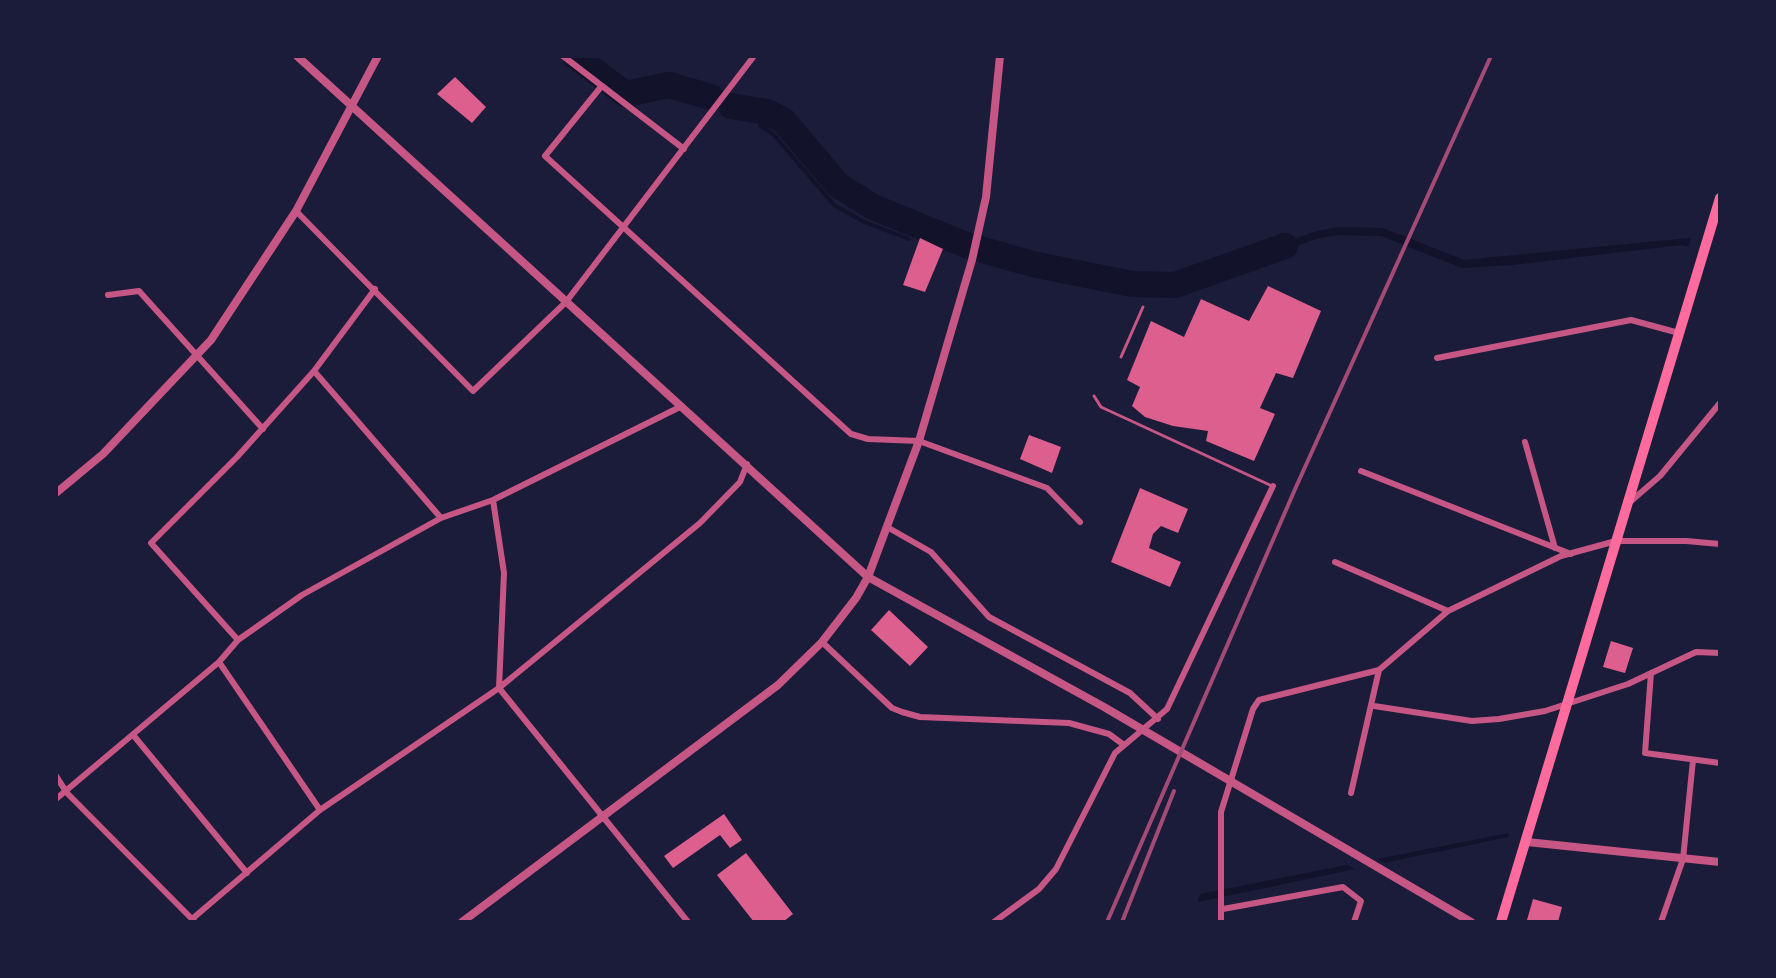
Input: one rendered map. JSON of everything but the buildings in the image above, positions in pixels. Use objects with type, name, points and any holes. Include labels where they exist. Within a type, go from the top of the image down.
[{"type":"highway","points":[[1501,922],[1571,701],[1720,198]]},
{"type":"street","points":[[297,56],[868,577],[1104,707],[1471,922]]},
{"type":"street","points":[[56,493],[103,454],[211,340],[296,211],[378,56]]},
{"type":"street","points":[[563,56],[600,88],[684,149]]},
{"type":"street","points":[[296,211],[473,391],[566,302],[625,229],[754,56]]},
{"type":"street","points":[[462,922],[778,685],[842,618],[868,577],[919,441],[972,260],[986,197],[1000,56]]},
{"type":"street","points":[[600,88],[545,156],[851,434],[868,439],[919,441],[1047,488],[1080,522]]},
{"type":"street","points":[[238,640],[151,543],[263,429],[314,371],[375,289]]},
{"type":"street","points":[[108,295],[139,291],[263,429]]},
{"type":"street","points":[[1437,358],[1631,320],[1679,333]]},
{"type":"street","points":[[314,371],[441,518]]},
{"type":"street","points":[[1627,504],[1660,476],[1720,403]]},
{"type":"street","points":[[56,799],[67,793],[219,662],[238,640],[302,595],[441,518],[493,500],[682,406]]},
{"type":"street","points":[[1525,442],[1555,548]]},
{"type":"street","points":[[56,776],[67,793],[193,921],[320,810],[499,688],[700,523],[740,482],[747,464]]},
{"type":"street","points":[[1361,471],[1571,554]]},
{"type":"street","points":[[994,922],[1039,889],[1056,869],[1115,753],[1167,709],[1273,486]]},
{"type":"street","points":[[493,500],[504,573],[499,688],[688,922]]},
{"type":"street","points":[[887,527],[931,552],[989,617],[1130,693],[1158,719]]},
{"type":"street","points":[[1221,922],[1221,812],[1253,709],[1259,700],[1379,670],[1448,611],[1571,554],[1616,541],[1720,544]]},
{"type":"street","points":[[1335,562],[1448,611]]},
{"type":"street","points":[[822,642],[902,712],[920,717],[1069,723],[1109,734],[1124,745]]},
{"type":"street","points":[[1374,706],[1472,721],[1545,711],[1628,684],[1696,652],[1720,653]]},
{"type":"street","points":[[219,662],[320,810]]},
{"type":"street","points":[[1351,793],[1374,706],[1379,670]]},
{"type":"street","points":[[1651,673],[1645,753],[1720,763]]},
{"type":"street","points":[[134,736],[247,873]]},
{"type":"street","points":[[1661,922],[1683,859],[1693,760]]},
{"type":"street","points":[[1527,842],[1720,862]]},
{"type":"street","points":[[1223,909],[1343,887],[1361,901],[1354,922]]},
{"type":"lane","points":[[1121,357],[1143,307]]},
{"type":"lane","points":[[1094,396],[1101,407],[1273,486]]},
{"type":"shaded area","points":[[1339,227],[1383,228],[1464,260],[1689,238],[1720,243],[1720,251],[1681,245],[1462,268],[1381,236],[1340,235],[1319,238],[1255,261],[1253,253],[1317,231]]},
{"type":"shaded area","points":[[1509,833],[1508,837],[1198,902],[1200,894]]},
{"type":"pier","points":[[1692,234],[1720,239],[1720,255],[1687,250]]},
{"type":"pier","points":[[1372,856],[1390,866],[1360,872],[1343,862]]},
{"type":"waterway","points":[[575,56],[625,94],[669,85],[711,97]]},
{"type":"waterway","points":[[731,106],[767,112],[783,120],[838,185],[873,207],[966,245],[1032,264],[1132,284],[1175,285],[1285,246]]},
{"type":"waterway","points":[[760,125],[774,135],[834,205],[864,222],[909,239]]},
{"type":"railway","points":[[1107,922],[1296,487],[1491,56]]},
{"type":"railway","points":[[1122,922],[1174,791]]}]
